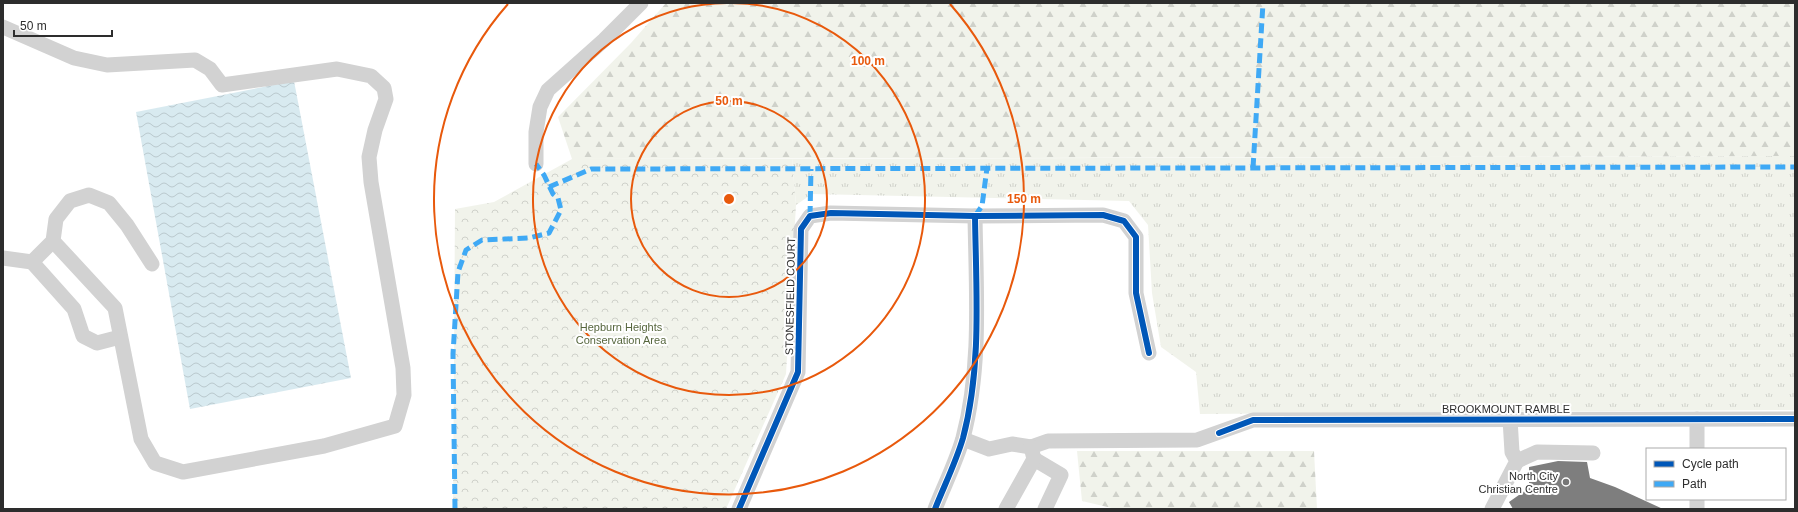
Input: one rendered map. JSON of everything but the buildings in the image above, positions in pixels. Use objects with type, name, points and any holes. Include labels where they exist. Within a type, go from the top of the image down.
[{"type":"street","points":[[536,164],[536,132],[540,107],[548,90],[604,40],[641,3]]},
{"type":"street","points":[[3,27],[74,58],[107,65],[195,60],[210,69],[222,84],[338,69],[371,76],[384,88],[386,99],[375,130],[369,158],[403,368],[404,395],[395,426],[324,446],[183,472],[154,463],[141,439],[115,308],[53,241]]},
{"type":"street","points":[[32,262],[53,241],[56,219],[70,201],[89,195],[109,203],[127,225],[152,264]]},
{"type":"street","name":"STONESFIELD COURT","points":[[739,509],[798,372],[801,229],[810,216],[832,213],[975,216]]},
{"type":"street","points":[[934,509],[962,439],[972,396],[977,336],[975,216],[1103,215],[1124,221],[1136,237],[1136,293],[1149,353]]},
{"type":"street","points":[[3,258],[32,262],[74,309],[83,336],[97,343],[120,337]]},
{"type":"street","points":[[1510,419],[1512,452],[1517,461]]},
{"type":"street","points":[[1697,419],[1697,448]]},
{"type":"street","name":"BROOKMOUNT RAMBLE","points":[[1033,453],[1048,441],[1197,440],[1253,420],[1795,419]]},
{"type":"street","points":[[962,439],[989,449],[1012,444],[1033,453],[1061,475],[1045,509]]},
{"type":"street","points":[[1492,509],[1517,461],[1537,452],[1593,453]]},
{"type":"street","points":[[1006,509],[1033,453]]},
{"type":"green space","points":[[666,3],[1795,3],[1795,156],[572,159],[558,117],[631,43]]},
{"type":"green space","points":[[1795,156],[1795,410],[1200,414],[1196,372],[1161,347],[1152,293],[1148,225],[1129,201],[812,194],[796,205],[792,159]]},
{"type":"green space","name":"Hepburn Heights Conservation Area","points":[[572,159],[792,159],[796,205],[786,374],[726,509],[453,509],[455,209],[494,202]]},
{"type":"green space","points":[[1077,451],[1314,451],[1317,509],[1116,509],[1082,501]]},
{"type":"water","points":[[294,81],[351,378],[190,409],[136,112]]},
{"type":"marked path","points":[[1253,168],[1263,3]]},
{"type":"marked path","points":[[455,509],[453,354],[458,272],[466,250],[482,240],[529,238],[549,233],[561,210],[558,198],[553,194],[544,175],[536,164]]},
{"type":"marked path","points":[[549,187],[591,169],[1795,167]]},
{"type":"marked path","points":[[975,216],[982,206],[987,168]]},
{"type":"marked path","points":[[810,216],[811,169]]},
{"type":"cycle path","points":[[739,509],[798,372],[801,229],[810,216],[831,213],[975,216],[1103,215],[1124,221],[1136,237],[1136,293],[1149,353]]},
{"type":"cycle path","points":[[935,509],[963,438],[973,383],[977,300],[975,216]]},
{"type":"cycle path","points":[[1219,433],[1253,420],[1795,419]]},
{"type":"place","name":"North City Christian Centre","points":[[1566,482]]}]
